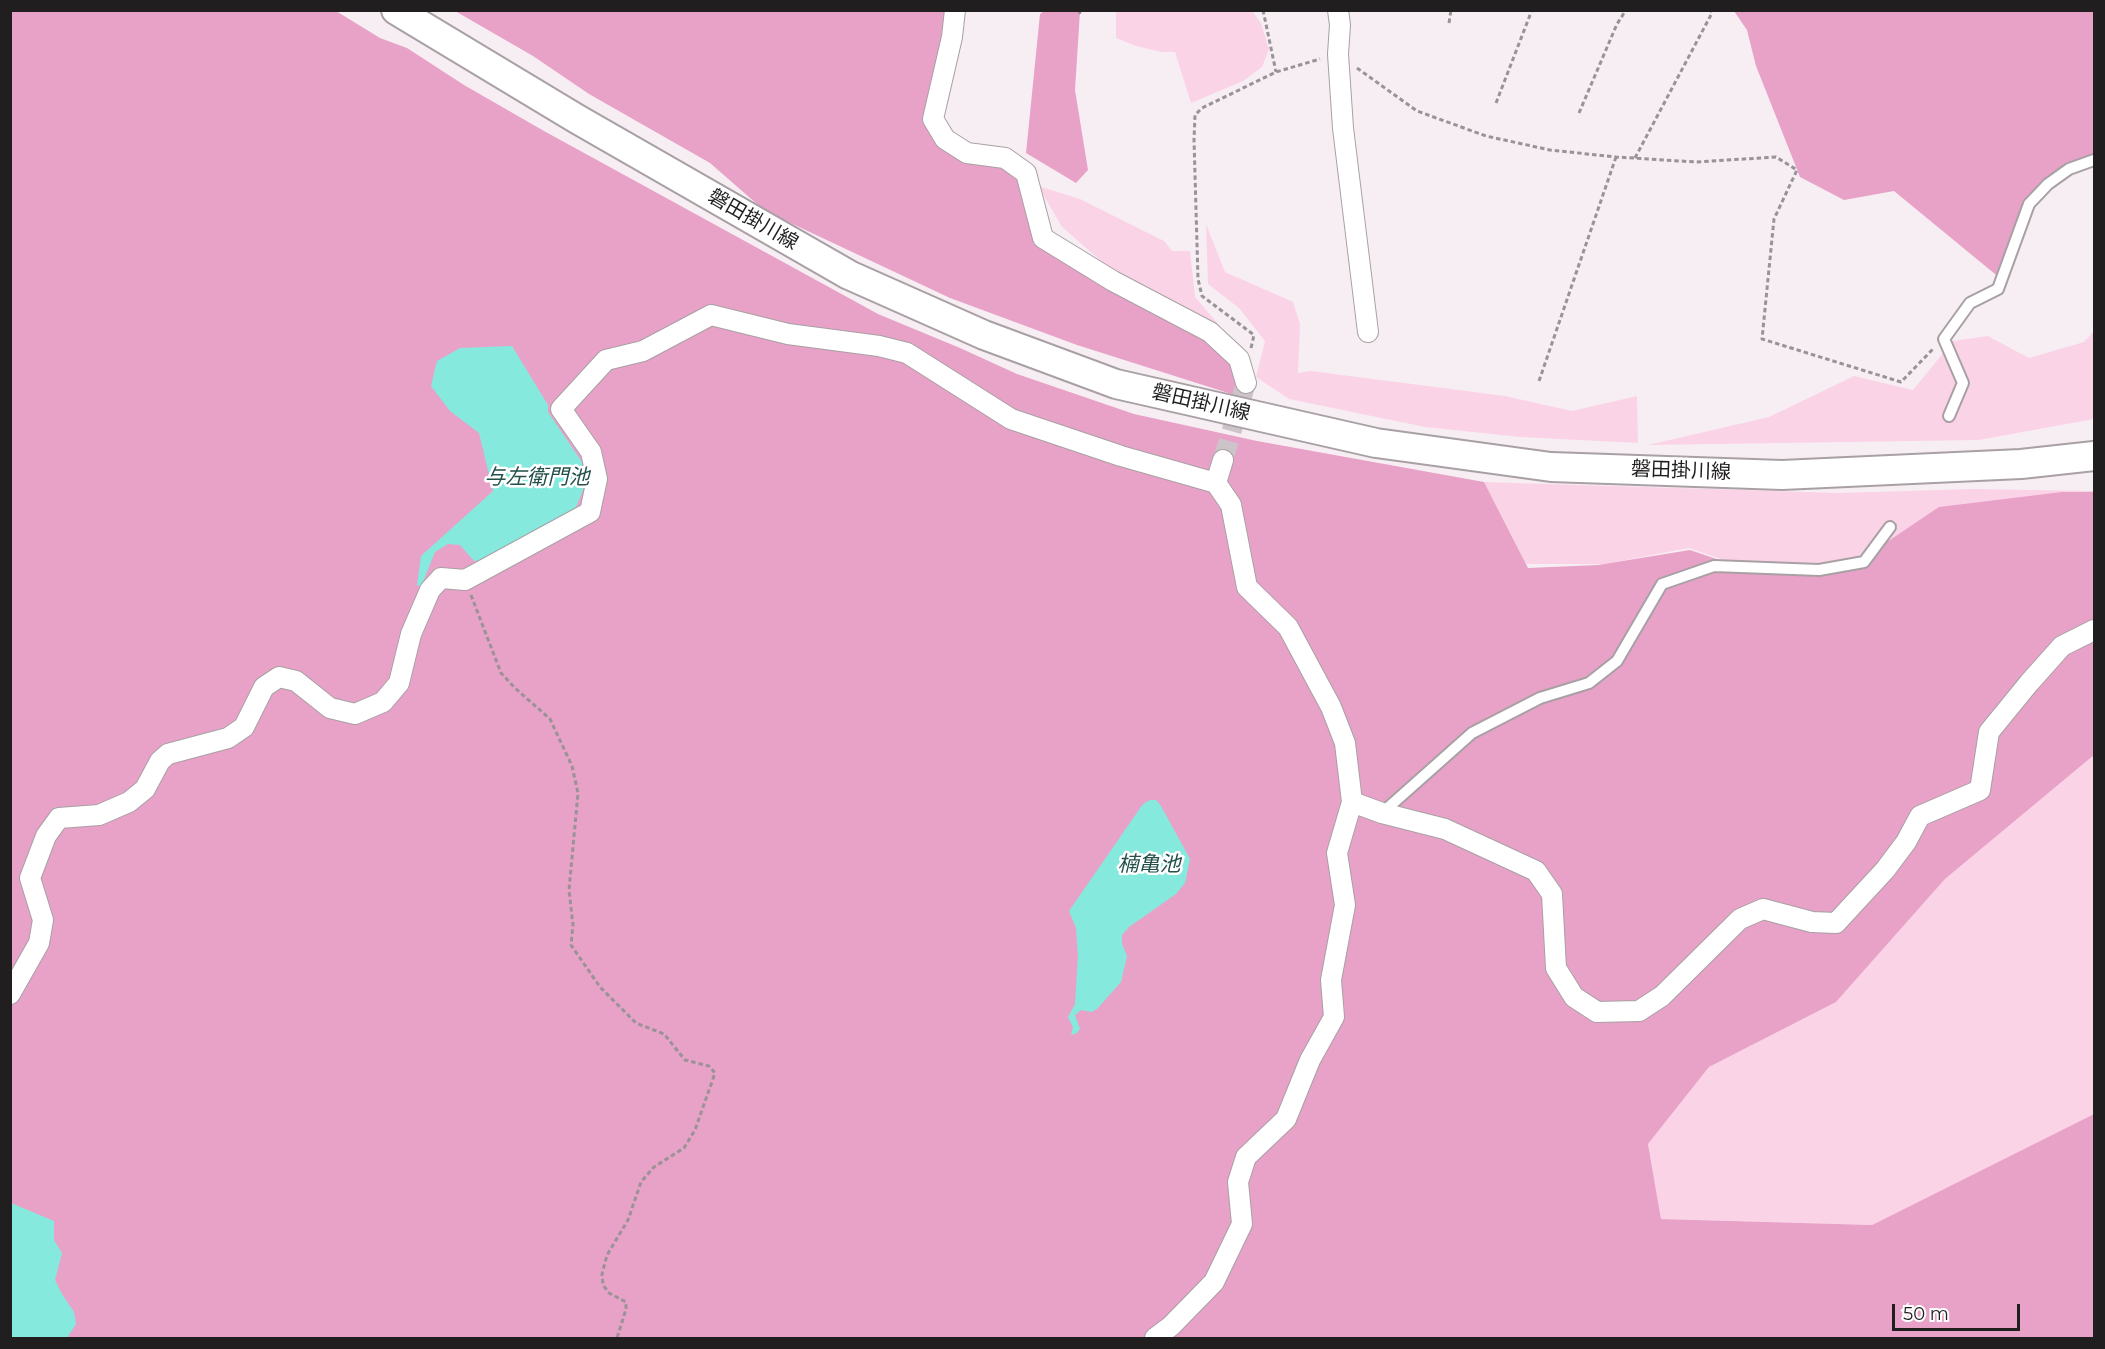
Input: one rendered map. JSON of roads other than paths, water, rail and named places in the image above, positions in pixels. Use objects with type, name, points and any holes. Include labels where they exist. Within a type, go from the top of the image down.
[{"type":"main road","name":"磐田掛川線","points":[[396,10],[577,119],[849,275],[984,335],[1116,384],[1376,443],[1551,466],[1782,475],[2021,464],[2094,456]]},
{"type":"main road","points":[[2021,464],[2094,449]]},
{"type":"main road","points":[[2021,464],[2094,463]]},
{"type":"street","points":[[955,10],[933,119],[945,139],[967,153],[1005,158],[1026,173],[1043,238],[1113,281],[1210,332],[1239,359],[1245,381]]},
{"type":"street","points":[[1338,10],[1340,25],[1338,54],[1343,128],[1368,332]]},
{"type":"street","points":[[10,994],[39,943],[43,920],[30,878],[46,836],[59,818],[99,814],[129,802],[146,789],[160,761],[168,754],[228,738],[244,727],[264,687],[279,677],[296,681],[330,708],[355,714],[383,702],[399,683],[411,634],[430,590],[441,578],[465,580],[590,512],[597,479],[591,452],[561,409],[606,360],[643,351],[711,315],[788,334],[879,346],[907,353],[1011,419],[1121,456],[1216,483],[1231,505],[1247,587],[1288,627],[1331,707],[1346,743],[1352,802],[1337,853],[1345,905],[1330,980],[1334,1017],[1310,1060],[1286,1119],[1246,1157],[1238,1182],[1242,1224],[1214,1282],[1172,1326],[1155,1338]]},
{"type":"street","points":[[1216,483],[1222,460]]},
{"type":"street","points":[[1352,802],[1382,813],[1445,829],[1536,871],[1552,894],[1556,968],[1574,997],[1597,1012],[1639,1011],[1662,996],[1740,919],[1763,909],[1812,922],[1836,923],[1885,870],[1906,842],[1920,816],[1980,790],[1989,732],[2029,682],[2062,646],[2094,630]]},
{"type":"lane","points":[[1949,416],[1963,382],[1944,339],[1971,303],[1998,289],[2029,204],[2048,184],[2069,169],[2094,159]]},
{"type":"lane","points":[[1382,813],[1472,733],[1540,698],[1589,683],[1617,661],[1662,584],[1714,566],[1819,570],[1864,562],[1890,527]]},
{"type":"water","name":"与左衛門池","points":[[512,346],[548,405],[548,412],[582,462],[583,490],[575,510],[497,560],[474,561],[460,545],[448,544],[435,552],[421,587],[417,585],[421,556],[493,491],[479,433],[450,411],[431,386],[437,361],[460,348]]},
{"type":"water","name":"楠亀池","points":[[1156,800],[1161,806],[1190,859],[1185,883],[1176,894],[1129,927],[1122,935],[1122,944],[1127,956],[1121,982],[1097,1009],[1092,1012],[1081,1010],[1075,1015],[1080,1029],[1071,1035],[1073,1027],[1068,1017],[1075,1004],[1078,956],[1076,928],[1069,911],[1143,804]]},
{"type":"water","points":[[11,1203],[54,1221],[54,1240],[62,1253],[55,1280],[74,1312],[76,1324],[67,1338],[11,1338]]},
{"type":"tunnel","points":[[1223,460],[1246,383]]}]
